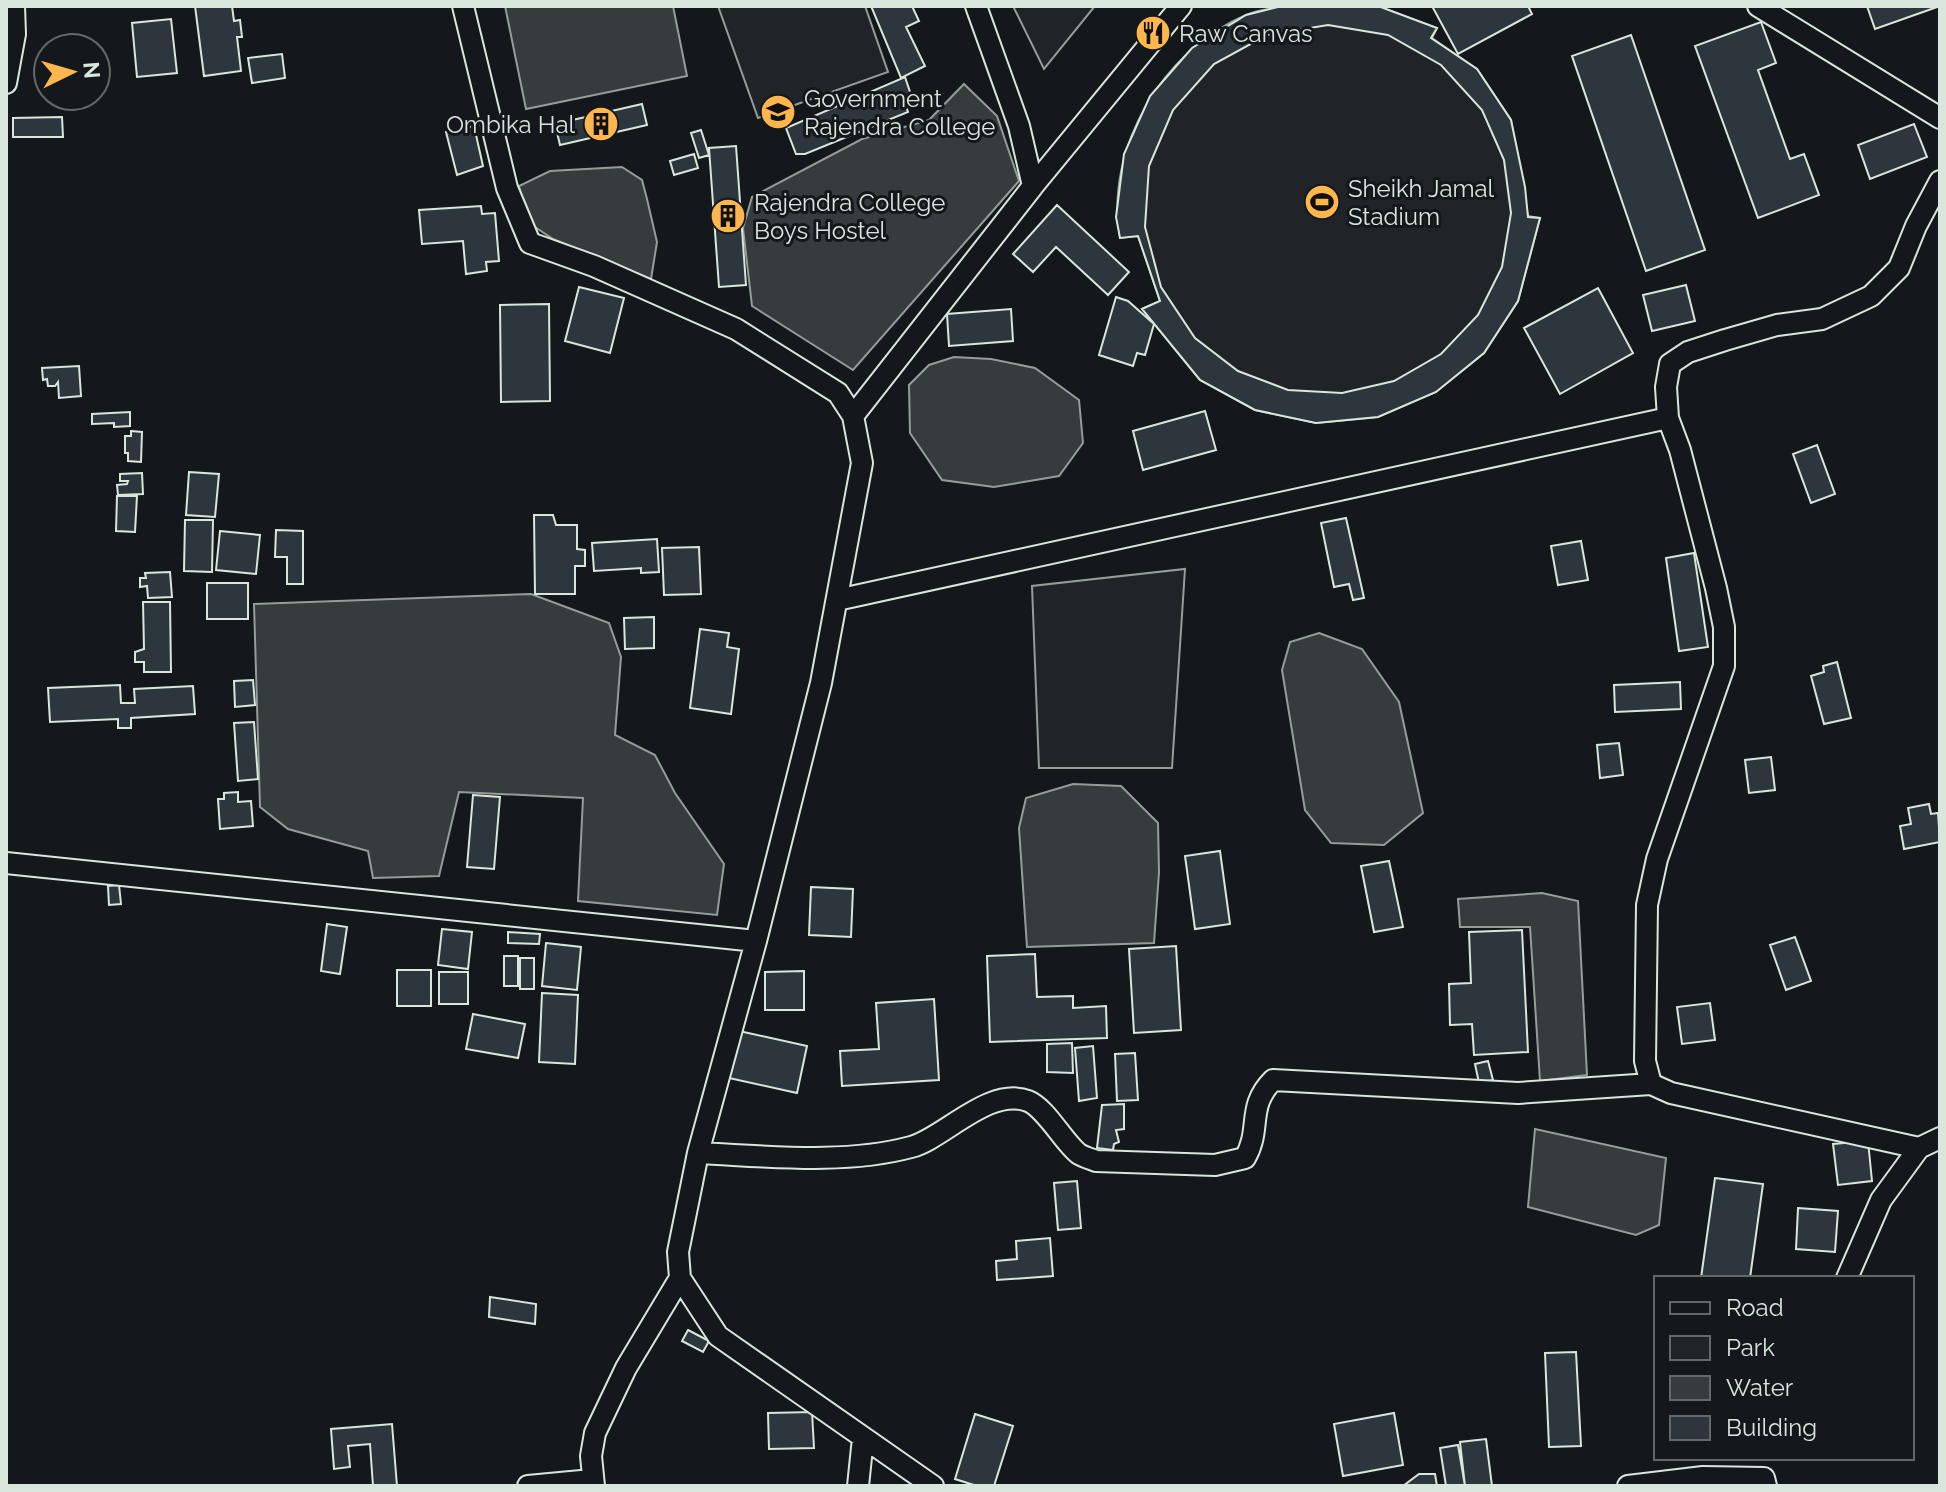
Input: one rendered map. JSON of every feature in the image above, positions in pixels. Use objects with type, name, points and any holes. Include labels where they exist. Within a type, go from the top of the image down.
[{"type":"street","points":[[6,83],[15,34],[14,6]]},
{"type":"street","points":[[463,6],[507,188],[530,243],[594,266],[736,329],[838,393],[853,416],[862,463],[821,683],[756,941],[698,1153],[678,1252],[680,1278],[718,1336],[933,1486]]},
{"type":"street","points":[[976,6],[1019,126],[1033,186]]},
{"type":"street","points":[[853,416],[1033,186],[1181,6]]},
{"type":"street","points":[[1758,6],[1940,118]]},
{"type":"street","points":[[1651,1084],[1645,1061],[1647,905],[1657,859],[1724,666],[1724,627],[1716,588],[1680,450],[1668,418],[1666,387],[1670,364],[1688,352],[1777,325],[1822,319],[1871,296],[1899,268],[1916,226],[1940,181]]},
{"type":"street","points":[[837,600],[1668,418]]},
{"type":"street","points":[[6,863],[756,941]]},
{"type":"street","points":[[698,1153],[828,1159],[914,1147],[966,1114],[1004,1100],[1028,1101],[1078,1153],[1096,1161],[1215,1165],[1245,1158],[1253,1144],[1260,1093],[1273,1080],[1518,1093],[1651,1084],[1671,1093],[1919,1148]]},
{"type":"street","points":[[1848,1276],[1881,1200],[1919,1148],[1940,1138]]},
{"type":"street","points":[[528,1486],[593,1483],[591,1456],[595,1433],[626,1368],[680,1278]]},
{"type":"street","points":[[858,1486],[863,1438]]},
{"type":"street","points":[[1628,1486],[1703,1477],[1767,1474]]},
{"type":"green space","points":[[718,6],[865,6],[888,72],[758,118]]},
{"type":"green space","points":[[1013,6],[1095,6],[1044,69]]},
{"type":"green space","name":"Sheikh Jamal Stadium","points":[[1282,6],[1378,6],[1437,28],[1432,38],[1477,69],[1511,120],[1528,216],[1540,218],[1518,301],[1484,353],[1436,392],[1378,417],[1316,423],[1255,410],[1200,380],[1142,309],[1160,301],[1138,236],[1120,238],[1117,204],[1121,171],[1131,138],[1146,106],[1165,77],[1189,52],[1216,31],[1250,13]]},
{"type":"green space","points":[[1185,569],[1172,768],[1039,768],[1032,586]]},
{"type":"water","points":[[505,6],[673,6],[687,76],[526,109]]},
{"type":"water","points":[[964,84],[997,116],[1019,181],[853,370],[752,306],[743,228],[752,197],[862,139],[929,120]]},
{"type":"water","points":[[622,167],[642,180],[647,199],[657,242],[651,279],[553,239],[526,221],[519,186],[550,171]]},
{"type":"water","points":[[954,357],[991,359],[1035,368],[1079,400],[1083,443],[1059,476],[994,487],[942,480],[910,433],[909,385],[929,365]]},
{"type":"water","points":[[531,594],[609,623],[621,657],[615,735],[655,755],[675,793],[724,864],[717,915],[578,901],[583,798],[459,792],[439,876],[373,878],[368,851],[288,829],[260,807],[254,604]]},
{"type":"water","points":[[1319,633],[1362,649],[1399,702],[1423,813],[1384,845],[1331,843],[1305,810],[1282,670],[1290,642]]},
{"type":"water","points":[[1073,784],[1121,786],[1158,823],[1159,872],[1154,943],[1027,947],[1019,828],[1026,798]]},
{"type":"water","points":[[1542,893],[1578,901],[1587,1075],[1540,1081],[1530,927],[1460,927],[1458,899]]},
{"type":"water","points":[[1535,1129],[1666,1158],[1659,1225],[1636,1235],[1528,1207]]},
{"type":"building","points":[[195,6],[232,6],[234,21],[240,20],[242,37],[237,37],[241,71],[204,76]]},
{"type":"building","points":[[871,6],[912,6],[919,21],[906,27],[925,66],[901,78]]},
{"type":"building","points":[[1282,6],[1378,6],[1437,28],[1431,38],[1477,69],[1511,120],[1528,217],[1540,218],[1518,301],[1484,353],[1436,392],[1378,417],[1316,423],[1255,410],[1200,380],[1142,309],[1160,301],[1138,236],[1120,238],[1116,217],[1124,154],[1150,96],[1192,48],[1246,15]],"holes":[[[1328,25],[1388,35],[1441,65],[1482,110],[1504,160],[1511,213],[1502,267],[1478,315],[1441,354],[1394,381],[1342,393],[1288,390],[1238,371],[1195,338],[1161,287],[1145,227],[1149,166],[1173,110],[1214,64],[1267,35]]]},
{"type":"building","points":[[1432,6],[1528,6],[1532,14],[1458,54]]},
{"type":"building","points":[[1867,6],[1940,6],[1875,29]]},
{"type":"building","points":[[171,19],[177,73],[137,77],[132,23]]},
{"type":"building","points":[[1761,22],[1776,63],[1758,70],[1790,159],[1804,154],[1819,195],[1758,218],[1695,46]]},
{"type":"building","points":[[1631,35],[1705,250],[1646,271],[1572,56]]},
{"type":"building","points":[[282,54],[285,78],[252,83],[248,58]]},
{"type":"building","points":[[905,77],[911,95],[903,98],[908,112],[805,154],[796,154],[786,128]]},
{"type":"building","name":"Ombika Hal","points":[[642,104],[647,125],[560,145],[555,124]]},
{"type":"building","points":[[62,117],[63,137],[13,137],[13,118]]},
{"type":"building","points":[[1914,124],[1927,157],[1870,179],[1858,145]]},
{"type":"building","points":[[474,126],[483,166],[457,175],[446,132]]},
{"type":"building","points":[[701,130],[709,155],[699,158],[691,133]]},
{"type":"building","name":"Rajendra College Boys Hostel","points":[[736,146],[746,285],[719,287],[709,148]]},
{"type":"building","points":[[694,154],[698,168],[674,175],[670,161]]},
{"type":"building","points":[[1057,205],[1129,272],[1108,295],[1056,247],[1033,272],[1013,254]]},
{"type":"building","points":[[481,206],[482,214],[495,213],[499,261],[486,262],[487,271],[466,274],[463,241],[422,244],[419,210]]},
{"type":"building","points":[[1686,285],[1695,321],[1652,331],[1643,295]]},
{"type":"building","points":[[579,287],[624,298],[610,353],[565,341]]},
{"type":"building","points":[[1598,288],[1633,353],[1560,394],[1524,328]]},
{"type":"building","points":[[1116,297],[1128,301],[1154,324],[1145,355],[1137,353],[1133,366],[1099,355]]},
{"type":"building","points":[[549,304],[550,401],[501,402],[500,305]]},
{"type":"building","points":[[1011,309],[1013,341],[949,346],[947,314]]},
{"type":"building","points":[[79,366],[81,396],[59,398],[58,382],[55,386],[48,386],[47,379],[43,380],[42,368]]},
{"type":"building","points":[[1205,411],[1216,450],[1143,470],[1133,431]]},
{"type":"building","points":[[130,412],[130,426],[92,424],[92,414]]},
{"type":"building","points":[[131,431],[142,432],[141,462],[128,461],[128,453],[125,453],[125,436],[131,436]]},
{"type":"building","points":[[1817,445],[1835,494],[1811,503],[1793,454]]},
{"type":"building","points":[[189,472],[219,474],[215,517],[186,515]]},
{"type":"building","points":[[142,473],[143,494],[118,495],[117,485],[127,484],[128,481],[120,481],[120,474]]},
{"type":"building","points":[[117,496],[137,496],[135,532],[116,531]]},
{"type":"building","points":[[534,515],[553,515],[556,525],[577,525],[577,549],[585,550],[585,566],[575,566],[575,594],[535,594]]},
{"type":"building","points":[[1346,518],[1364,598],[1353,600],[1349,584],[1334,587],[1321,523]]},
{"type":"building","points":[[185,520],[213,520],[212,572],[184,571]]},
{"type":"building","points":[[276,530],[303,531],[303,584],[287,584],[287,557],[275,557]]},
{"type":"building","points":[[220,531],[260,535],[256,574],[216,570]]},
{"type":"building","points":[[657,539],[659,572],[641,573],[641,568],[594,571],[592,543]]},
{"type":"building","points":[[1581,541],[1588,580],[1558,585],[1551,546]]},
{"type":"building","points":[[699,547],[701,594],[664,595],[662,548]]},
{"type":"building","points":[[1694,553],[1708,647],[1679,651],[1666,558]]},
{"type":"building","points":[[170,572],[172,597],[148,598],[147,586],[140,587],[140,578],[146,578],[145,573]]},
{"type":"building","points":[[207,583],[248,583],[248,619],[207,619]]},
{"type":"building","points":[[143,602],[170,602],[171,672],[144,672],[144,662],[135,662],[135,652],[144,649]]},
{"type":"building","points":[[654,617],[654,648],[625,649],[624,618]]},
{"type":"building","points":[[700,629],[729,633],[727,647],[739,649],[731,714],[690,708]]},
{"type":"building","points":[[1837,662],[1851,718],[1824,724],[1811,676],[1824,672],[1823,666]]},
{"type":"building","points":[[253,680],[255,705],[235,707],[234,681]]},
{"type":"building","points":[[1680,682],[1681,709],[1615,712],[1614,685]]},
{"type":"building","points":[[120,685],[121,703],[135,703],[134,689],[193,686],[195,714],[131,718],[131,728],[118,728],[118,719],[50,722],[48,688]]},
{"type":"building","points":[[254,722],[258,779],[238,781],[234,723]]},
{"type":"building","points":[[1619,743],[1623,775],[1600,778],[1597,745]]},
{"type":"building","points":[[1771,757],[1775,790],[1749,793],[1745,760]]},
{"type":"building","points":[[238,792],[238,802],[251,801],[253,826],[220,829],[218,799],[224,799],[224,793]]},
{"type":"building","points":[[473,795],[500,797],[494,869],[467,867]]},
{"type":"building","points":[[1929,804],[1931,814],[1938,813],[1940,842],[1904,849],[1900,826],[1911,824],[1908,808]]},
{"type":"building","points":[[1220,851],[1230,924],[1195,929],[1185,856]]},
{"type":"building","points":[[1389,861],[1403,927],[1374,932],[1361,866]]},
{"type":"building","points":[[119,885],[121,904],[109,905],[108,886]]},
{"type":"building","points":[[811,887],[853,889],[851,937],[809,935]]},
{"type":"building","points":[[327,924],[347,927],[340,974],[321,971]]},
{"type":"building","points":[[442,929],[472,932],[468,969],[438,965]]},
{"type":"building","points":[[1522,930],[1528,1052],[1474,1055],[1472,1024],[1450,1025],[1449,984],[1471,983],[1469,932]]},
{"type":"building","points":[[508,932],[540,934],[539,944],[508,943]]},
{"type":"building","points":[[1795,937],[1811,981],[1786,990],[1770,945]]},
{"type":"building","points":[[546,943],[581,947],[577,990],[542,986]]},
{"type":"building","points":[[1176,946],[1181,1030],[1134,1033],[1129,949]]},
{"type":"building","points":[[1035,954],[1037,997],[1073,996],[1073,1008],[1106,1006],[1107,1038],[990,1042],[987,956]]},
{"type":"building","points":[[504,956],[518,956],[518,986],[504,986]]},
{"type":"building","points":[[520,958],[534,958],[534,989],[520,989]]},
{"type":"building","points":[[397,970],[431,970],[431,1006],[397,1006]]},
{"type":"building","points":[[804,971],[804,1010],[765,1010],[765,972]]},
{"type":"building","points":[[439,972],[468,972],[468,1004],[439,1004]]},
{"type":"building","points":[[542,993],[578,995],[575,1064],[539,1062]]},
{"type":"building","points":[[934,999],[939,1080],[842,1086],[840,1051],[879,1049],[876,1003]]},
{"type":"building","points":[[1710,1003],[1715,1040],[1682,1044],[1677,1007]]},
{"type":"building","points":[[473,1014],[525,1024],[518,1058],[466,1049]]},
{"type":"building","points":[[739,1031],[807,1046],[797,1093],[729,1078]]},
{"type":"building","points":[[1072,1043],[1073,1073],[1047,1072],[1047,1044]]},
{"type":"building","points":[[1093,1046],[1097,1098],[1079,1101],[1075,1048]]},
{"type":"building","points":[[1135,1053],[1138,1100],[1117,1101],[1115,1054]]},
{"type":"building","points":[[1488,1061],[1493,1080],[1479,1083],[1475,1064]]},
{"type":"building","points":[[1124,1104],[1124,1129],[1116,1130],[1119,1142],[1114,1144],[1113,1150],[1097,1148],[1102,1105]]},
{"type":"building","points":[[1868,1141],[1872,1181],[1838,1185],[1833,1144]]},
{"type":"building","points":[[1715,1178],[1763,1184],[1750,1276],[1701,1276]]},
{"type":"building","points":[[1077,1181],[1081,1228],[1058,1230],[1054,1183]]},
{"type":"building","points":[[1798,1208],[1838,1211],[1835,1252],[1796,1249]]},
{"type":"building","points":[[1050,1238],[1053,1276],[997,1280],[996,1261],[1017,1259],[1016,1241]]},
{"type":"building","points":[[490,1297],[536,1304],[535,1324],[489,1317]]},
{"type":"building","points":[[688,1330],[709,1341],[703,1352],[682,1341]]},
{"type":"building","points":[[1576,1352],[1581,1446],[1549,1447],[1545,1353]]},
{"type":"building","points":[[812,1412],[814,1448],[769,1449],[768,1413]]},
{"type":"building","points":[[1394,1413],[1403,1465],[1343,1476],[1334,1424]]},
{"type":"building","points":[[975,1414],[1013,1426],[994,1486],[977,1486],[955,1479]]},
{"type":"building","points":[[392,1424],[397,1486],[373,1486],[370,1444],[348,1446],[350,1467],[334,1469],[331,1429]]},
{"type":"building","points":[[1486,1439],[1492,1486],[1465,1486],[1460,1442]]},
{"type":"building","points":[[1458,1445],[1465,1486],[1446,1486],[1440,1448]]},
{"type":"building","points":[[1419,1474],[1435,1474],[1437,1486],[1403,1486]]},
{"type":"place","name":"Raw Canvas","points":[[1153,33]]},
{"type":"place","name":"Government Rajendra College","points":[[778,112]]},
{"type":"place","name":"Ombika Hal","points":[[601,124]]},
{"type":"place","name":"Sheikh Jamal Stadium","points":[[1322,202]]},
{"type":"place","name":"Rajendra College Boys Hostel","points":[[728,216]]}]
